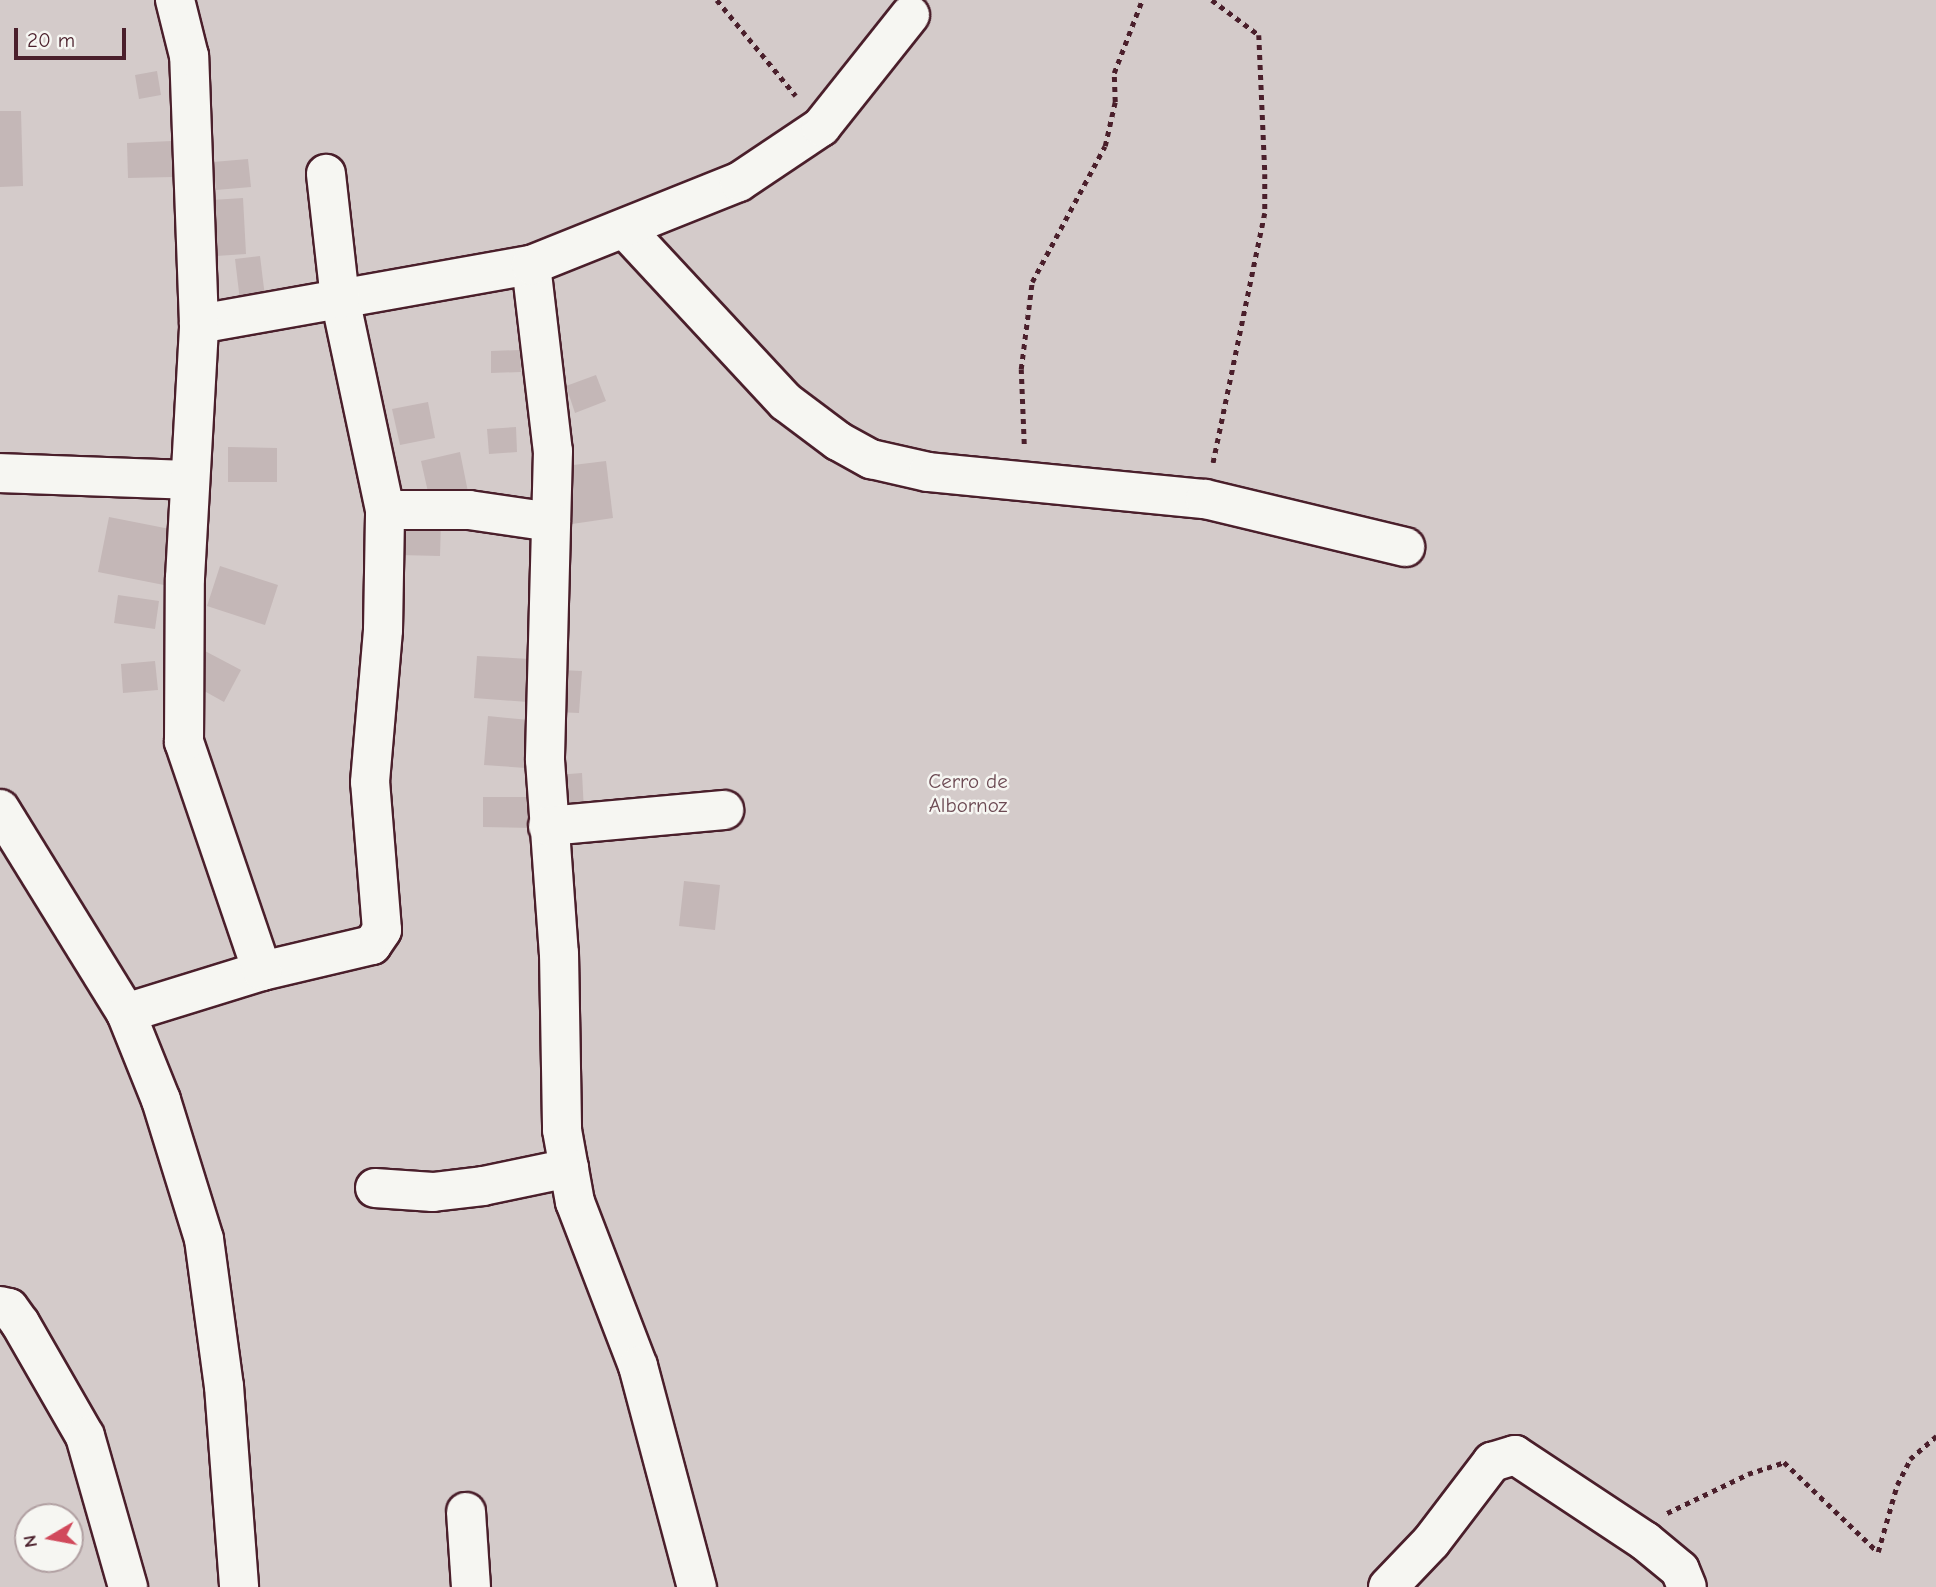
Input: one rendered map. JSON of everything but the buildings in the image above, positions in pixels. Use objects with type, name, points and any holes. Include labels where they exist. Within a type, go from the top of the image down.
[{"type":"street","points":[[175,0],[189,56],[199,324],[189,480],[184,742],[262,971]]},
{"type":"street","points":[[199,324],[531,265],[740,182],[821,127],[910,15]]},
{"type":"street","points":[[125,1013],[262,971],[372,944],[382,930],[370,782],[383,630],[385,510],[340,299],[326,174]]},
{"type":"street","points":[[625,229],[786,402],[838,441],[871,459],[906,467],[1026,483],[1205,499],[1405,547]]},
{"type":"street","points":[[531,265],[553,451],[545,760],[559,953],[562,1130],[575,1202],[638,1366],[697,1587]]},
{"type":"street","points":[[0,472],[189,480]]},
{"type":"street","points":[[385,510],[469,510],[551,522]]},
{"type":"street","points":[[0,809],[125,1013],[161,1100],[204,1239],[224,1386],[239,1587]]},
{"type":"street","points":[[548,826],[724,810]]},
{"type":"street","points":[[375,1188],[446,1190],[569,1168]]},
{"type":"street","points":[[0,1306],[9,1308],[20,1323],[85,1436],[128,1587]]},
{"type":"street","points":[[1388,1587],[1431,1542],[1492,1462],[1515,1455],[1630,1531],[1680,1570],[1687,1587]]},
{"type":"street","points":[[466,1512],[471,1587]]},
{"type":"path","points":[[717,0],[821,127]]},
{"type":"path","points":[[1026,483],[1021,369],[1025,310],[1032,282],[1105,146],[1115,102],[1114,73],[1142,0]]},
{"type":"path","points":[[1205,499],[1265,213],[1259,35],[1212,0]]},
{"type":"path","points":[[1630,1531],[1748,1474],[1784,1462],[1878,1552],[1897,1485],[1910,1459],[1936,1436]]},
{"type":"green space","name":"Cerro de Albornoz","points":[[0,0],[1936,0],[1936,1587],[0,1587]]}]
